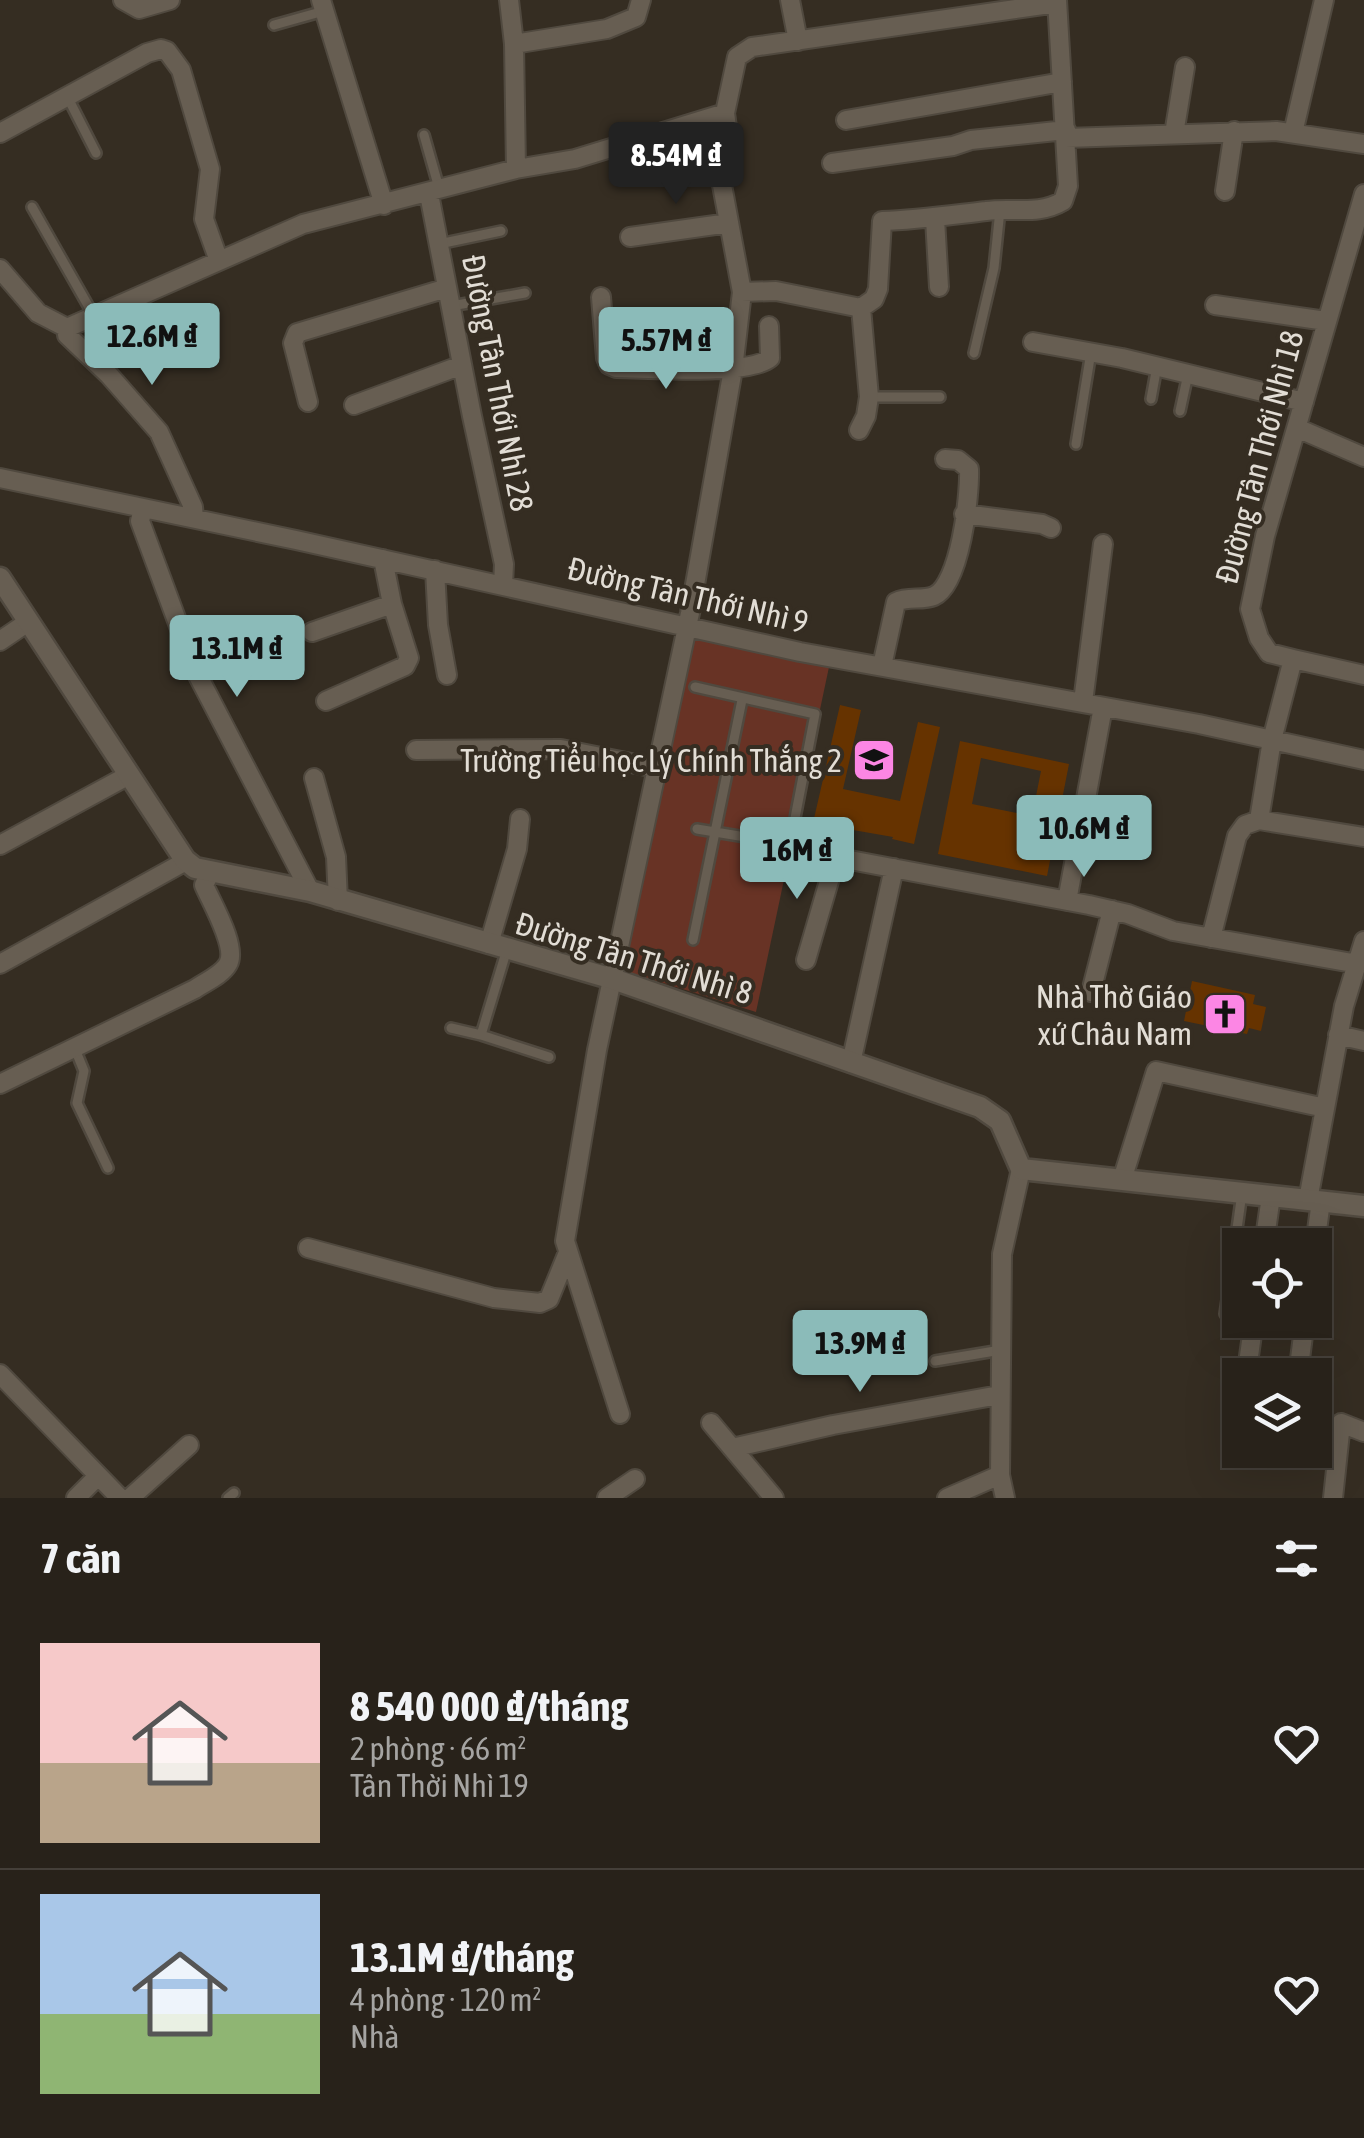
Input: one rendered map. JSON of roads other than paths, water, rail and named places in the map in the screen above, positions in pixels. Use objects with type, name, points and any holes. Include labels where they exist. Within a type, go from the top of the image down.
[{"type":"street","points":[[123,0],[139,10],[170,0]]},
{"type":"street","points":[[509,0],[514,44],[516,170]]},
{"type":"street","points":[[514,44],[618,26],[636,18],[642,0]]},
{"type":"street","points":[[790,0],[798,41]]},
{"type":"street","points":[[1293,133],[1324,0]]},
{"type":"street","points":[[308,1248],[494,1298],[540,1303],[548,1298],[567,1255],[570,1204],[597,1050],[686,626],[732,369],[742,292],[722,186],[731,156],[725,113],[737,57],[752,47],[1057,1],[1068,186],[1063,201],[1046,211],[1000,210],[935,220],[882,222],[878,289],[874,299],[860,308],[776,290],[742,292]]},
{"type":"street","points":[[322,6],[384,205]]},
{"type":"street","points":[[0,132],[161,49],[175,58],[210,169],[204,219],[219,261]]},
{"type":"street","points":[[1174,134],[1185,67]]},
{"type":"street","points":[[846,120],[1062,82]]},
{"type":"street","points":[[0,269],[38,314],[67,328],[303,224],[516,170],[575,159],[725,113]]},
{"type":"street","points":[[1226,191],[1234,131]]},
{"type":"street","points":[[832,163],[970,140],[1066,134],[1234,131],[1293,133],[1364,144]]},
{"type":"street","name":"Đường Tân Thới Nhì 28","points":[[434,192],[439,244],[504,564],[503,585]]},
{"type":"street","name":"Đường Tân Thới Nhì 18","points":[[1293,659],[1269,652],[1259,638],[1250,609],[1264,536],[1364,194]]},
{"type":"street","points":[[935,220],[940,287]]},
{"type":"street","points":[[630,237],[729,223]]},
{"type":"street","points":[[308,402],[293,343],[297,333],[449,297]]},
{"type":"street","points":[[602,297],[606,358],[616,368],[732,369],[768,361],[770,326]]},
{"type":"street","points":[[1215,304],[1326,321]]},
{"type":"street","points":[[859,430],[869,397],[860,308]]},
{"type":"street","points":[[67,328],[66,335],[110,375],[159,432],[193,507],[194,518]]},
{"type":"street","points":[[1033,342],[1156,366],[1304,402]]},
{"type":"street","points":[[354,405],[462,365]]},
{"type":"street","points":[[1297,428],[1364,457]]},
{"type":"street","points":[[882,666],[896,602],[932,597],[946,588],[960,546],[969,470],[958,460],[945,458]]},
{"type":"street","name":"Đường Tân Thới Nhì 9","points":[[0,478],[382,558],[800,652],[1083,702],[1364,760]]},
{"type":"street","points":[[143,508],[140,521],[196,672],[310,891]]},
{"type":"street","points":[[964,514],[1051,528]]},
{"type":"street","points":[[1083,702],[1102,544]]},
{"type":"street","points":[[326,701],[405,666],[409,650],[392,604],[382,558]]},
{"type":"street","points":[[435,570],[438,625],[448,674]]},
{"type":"street","points":[[0,578],[186,861],[0,964]]},
{"type":"street","points":[[312,632],[392,604]]},
{"type":"street","points":[[0,640],[28,622]]},
{"type":"street","points":[[1259,820],[1272,740],[1293,659],[1364,676]]},
{"type":"street","points":[[1068,901],[1103,707]]},
{"type":"street","points":[[416,750],[561,749],[656,768]]},
{"type":"street","points":[[0,845],[129,775]]},
{"type":"street","points":[[314,778],[336,857],[338,900]]},
{"type":"street","points":[[498,947],[520,820]]},
{"type":"street","points":[[1212,938],[1236,836],[1245,826],[1259,820],[1364,837]]},
{"type":"street","points":[[793,845],[836,857],[1112,910],[1173,931],[1358,964]]},
{"type":"street","points":[[806,960],[836,857]]},
{"type":"street","name":"Đường Tân Thới Nhì 8","points":[[186,861],[194,868],[310,891],[613,979],[851,1062],[996,1116],[1021,1168]]},
{"type":"street","points":[[851,1062],[894,868]]},
{"type":"street","points":[[0,1084],[195,989],[229,963],[229,942],[204,886],[211,871]]},
{"type":"street","points":[[1091,992],[1112,910]]},
{"type":"street","points":[[1315,1228],[1325,1108],[1344,1006],[1364,941]]},
{"type":"street","points":[[1338,1035],[1364,1041]]},
{"type":"street","points":[[1122,1180],[1156,1071],[1325,1108]]},
{"type":"street","points":[[1005,1498],[1000,1475],[999,1396],[1002,1254],[1021,1168],[1364,1206]]},
{"type":"street","points":[[1266,1228],[1270,1196]]},
{"type":"street","points":[[567,1255],[620,1414]]},
{"type":"street","points":[[1249,1356],[1252,1338]]},
{"type":"street","points":[[0,1374],[120,1498]]},
{"type":"street","points":[[732,1448],[834,1424],[999,1396]]},
{"type":"street","points":[[710,1423],[774,1498]]},
{"type":"street","points":[[1333,1498],[1340,1423],[1364,1432]]},
{"type":"street","points":[[130,1498],[190,1446]]},
{"type":"street","points":[[948,1498],[1000,1475]]},
{"type":"street","points":[[76,1498],[98,1476]]},
{"type":"street","points":[[607,1498],[635,1479]]},
{"type":"lane","points":[[274,25],[322,6]]},
{"type":"lane","points":[[66,95],[96,153]]},
{"type":"lane","points":[[424,135],[434,192]]},
{"type":"lane","points":[[32,207],[94,316]]},
{"type":"lane","points":[[974,353],[994,268],[1000,210]]},
{"type":"lane","points":[[439,244],[501,231]]},
{"type":"lane","points":[[449,297],[525,292]]},
{"type":"lane","points":[[1076,444],[1091,352]]},
{"type":"lane","points":[[1151,399],[1156,366]]},
{"type":"lane","points":[[1180,410],[1188,374]]},
{"type":"lane","points":[[869,397],[940,396]]},
{"type":"lane","points":[[695,687],[817,716],[793,845],[697,829]]},
{"type":"lane","points":[[693,940],[742,700]]},
{"type":"lane","points":[[482,1035],[498,947]]},
{"type":"lane","points":[[451,1028],[549,1056]]},
{"type":"lane","points":[[74,1047],[84,1071],[77,1102],[108,1168]]},
{"type":"lane","points":[[1237,1228],[1242,1194]]},
{"type":"lane","points":[[935,1360],[1001,1350]]},
{"type":"place","name":"Trường Tiểu học Lý Chính Thắng 2","points":[[874,760]]},
{"type":"place","name":"Nhà Thờ Giáo xứ Châu Nam","points":[[1225,1014]]}]
